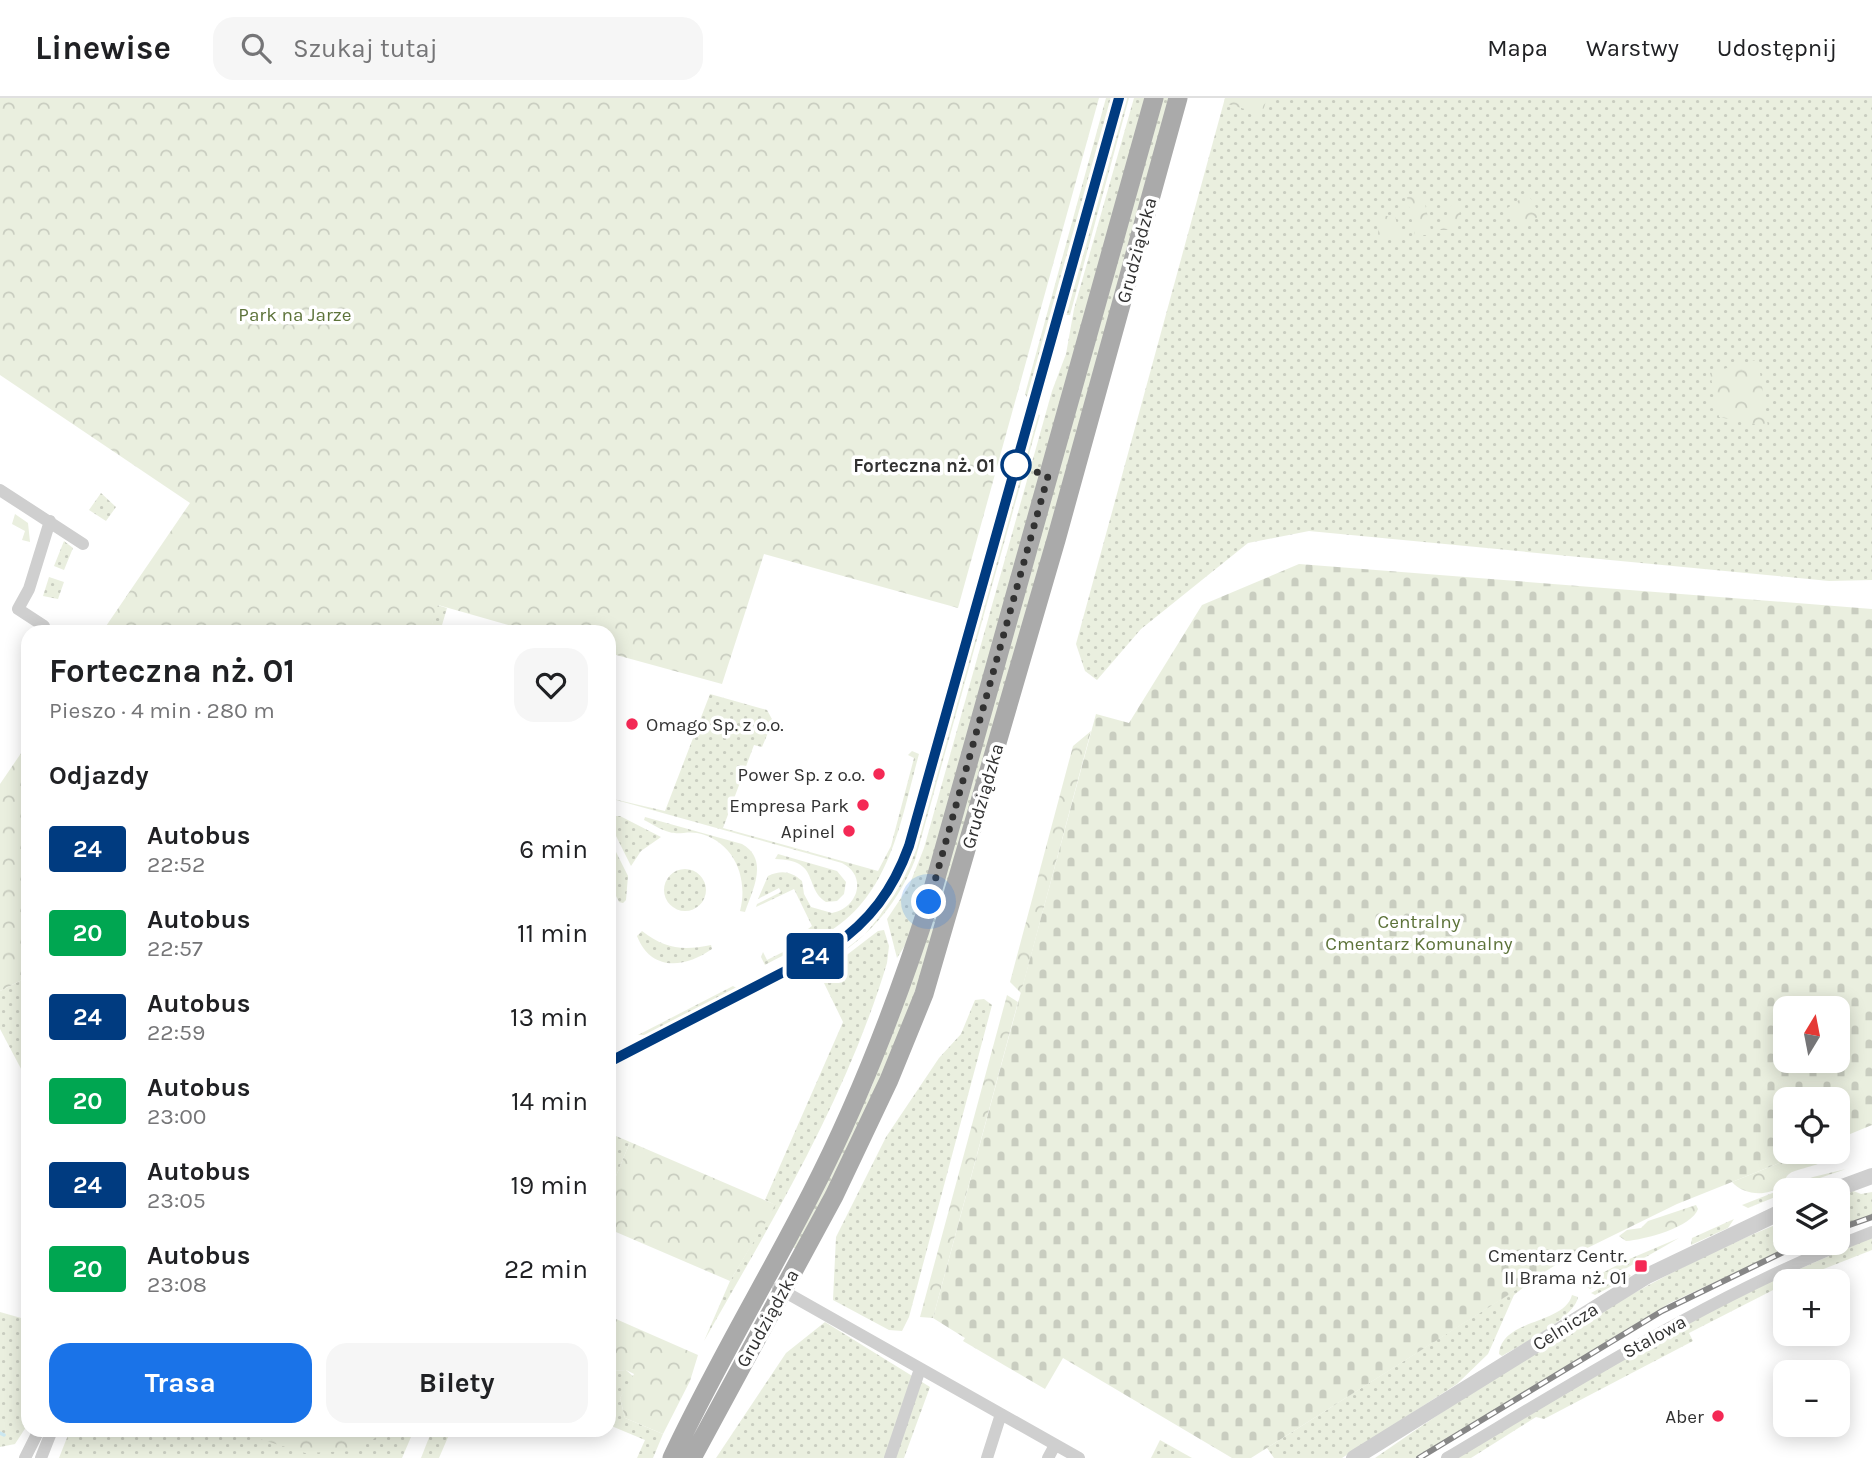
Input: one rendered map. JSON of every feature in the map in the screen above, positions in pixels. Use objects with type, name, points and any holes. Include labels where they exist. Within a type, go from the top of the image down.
[{"type":"main road","name":"Grudziądzka","points":[[692,1458],[774,1285],[859,1090],[915,947],[1154,98]]},
{"type":"main road","name":"Grudziądzka","points":[[672,1458],[874,1114],[924,994],[1056,540],[1178,98]]},
{"type":"street","points":[[616,1058],[832,947],[860,926],[890,890],[909,846],[1119,98]]},
{"type":"street","points":[[0,489],[83,544]]},
{"type":"street","points":[[42,625],[18,609],[29,589],[50,521]]},
{"type":"street","points":[[1850,1184],[1872,1177]]},
{"type":"street","name":"Celnicza","points":[[1354,1458],[1647,1276],[1773,1216]]},
{"type":"street","name":"Stalowa","points":[[1447,1458],[1663,1329],[1798,1261],[1872,1233]]},
{"type":"street","points":[[774,1285],[1079,1458]]},
{"type":"street","points":[[890,1458],[920,1369]]},
{"type":"street","points":[[987,1458],[1001,1414]]},
{"type":"street","points":[[25,1458],[36,1437]]},
{"type":"street","points":[[41,1458],[49,1437]]},
{"type":"street","points":[[1048,1458],[1055,1445]]},
{"type":"green space","name":"Park na Jarze","points":[[0,98],[1099,98],[958,608],[764,554],[722,684],[616,655],[616,625],[508,625],[438,605],[432,625],[107,625],[190,503],[0,375]]},
{"type":"green space","points":[[1106,98],[1112,98],[1028,399],[1025,394]]},
{"type":"green space","points":[[1125,98],[1129,98],[1070,315],[1066,315]]},
{"type":"green space","points":[[1134,98],[1147,98],[911,936],[897,958],[887,919],[909,886],[924,848],[1052,391],[1066,354],[1074,309]]},
{"type":"green space","points":[[1161,98],[1171,98],[942,916],[895,1049],[807,1231],[796,1248],[793,1248],[872,1086]]},
{"type":"green space","points":[[1225,98],[1872,98],[1872,580],[1829,581],[1309,531],[1248,543],[1141,629],[1097,680],[1085,671],[1076,644]]},
{"type":"green space","points":[[1225,98],[1267,98],[1262,114],[1224,103]]},
{"type":"green space","points":[[1528,194],[1541,216],[1515,226],[1506,209]]},
{"type":"green space","points":[[1423,195],[1432,235],[1415,235],[1407,197]]},
{"type":"green space","points":[[1454,199],[1462,204],[1455,230],[1440,230]]},
{"type":"green space","points":[[1379,215],[1395,217],[1402,240],[1378,237]]},
{"type":"green space","points":[[1758,359],[1768,427],[1719,417],[1710,373]]},
{"type":"green space","points":[[1037,414],[1040,415],[915,860],[893,902],[866,933],[879,917],[909,866]]},
{"type":"green space","points":[[101,493],[116,507],[106,521],[89,510]]},
{"type":"green space","points":[[15,514],[28,523],[30,542],[22,540],[25,531],[12,524]]},
{"type":"green space","points":[[64,541],[73,548],[64,570],[54,566]]},
{"type":"green space","name":"Centralny Cmentarz Komunalny","points":[[1299,564],[1872,609],[1872,1125],[1850,1134],[1850,1087],[1773,1087],[1773,1164],[1777,1164],[1677,1204],[1565,1259],[1251,1458],[1232,1458],[1063,1358],[1045,1389],[963,1341],[965,1338],[933,1318],[1096,714],[1129,723],[1202,605]]},
{"type":"green space","points":[[49,577],[64,582],[58,599],[43,596]]},
{"type":"green space","points":[[437,605],[447,608],[442,625],[432,625]]},
{"type":"green space","points":[[710,694],[767,710],[773,721],[762,747],[754,745],[723,828],[878,871],[891,846],[914,758],[908,755],[912,751],[919,754],[892,849],[870,892],[855,911],[836,927],[765,965],[761,957],[763,952],[767,960],[801,943],[797,934],[800,932],[805,939],[810,937],[808,929],[812,926],[794,889],[756,907],[781,892],[779,888],[758,899],[768,876],[782,872],[794,875],[802,881],[804,894],[811,907],[832,913],[848,905],[853,898],[857,883],[855,876],[842,863],[616,800],[665,811]]},
{"type":"green space","points":[[1091,731],[1021,993],[1010,982],[1073,746]]},
{"type":"green space","points":[[21,753],[21,980],[0,991],[0,784]]},
{"type":"green space","points":[[616,816],[661,837],[641,851],[631,866],[616,836]]},
{"type":"green space","points":[[645,817],[742,844],[750,850],[755,858],[757,875],[745,912],[740,911],[740,873],[729,852],[720,843],[697,833],[666,831],[644,820]]},
{"type":"green space","points":[[616,852],[628,876],[626,900],[619,902],[616,896]]},
{"type":"green space","points":[[778,854],[837,871],[846,882],[844,894],[837,901],[826,902],[819,896],[805,869],[799,864],[775,859]]},
{"type":"green space","points":[[685,869],[700,875],[706,890],[700,905],[685,911],[670,905],[664,890],[670,875]]},
{"type":"green space","points":[[884,930],[889,946],[887,963],[851,1062],[806,1157],[704,1341],[730,1281],[775,1205],[765,1200],[843,1022],[824,983],[842,978],[835,964],[878,931]]},
{"type":"green space","points":[[642,931],[667,945],[692,948],[711,945],[712,949],[680,963],[660,961],[643,948],[637,936]]},
{"type":"green space","points":[[21,980],[21,1069],[0,1029],[0,991]]},
{"type":"green space","points":[[733,986],[738,989],[650,1035],[638,1035]]},
{"type":"green space","points":[[1007,995],[1018,1002],[933,1318],[920,1317]]},
{"type":"green space","points":[[984,999],[992,1005],[909,1317],[902,1331],[889,1330],[833,1300],[836,1237],[886,1137],[939,1058],[961,1034],[975,1000]]},
{"type":"green space","points":[[616,1136],[630,1142],[616,1176]]},
{"type":"green space","points":[[630,1142],[776,1205],[730,1281],[616,1232],[616,1176]]},
{"type":"green space","points":[[1777,1164],[1816,1164],[1790,1173],[1786,1178],[1773,1178],[1773,1190],[1763,1193],[1743,1190],[1732,1182]]},
{"type":"green space","points":[[1846,1169],[1820,1178],[1810,1178]]},
{"type":"green space","points":[[1850,1192],[1872,1192],[1872,1215],[1850,1223]]},
{"type":"green space","points":[[1773,1193],[1773,1198],[1748,1208],[1742,1205]]},
{"type":"green space","points":[[1696,1205],[1698,1209],[1694,1216],[1677,1227],[1626,1241],[1619,1236],[1627,1230],[1641,1228],[1648,1221]]},
{"type":"green space","points":[[1734,1219],[1728,1228],[1691,1245],[1692,1238]]},
{"type":"green space","points":[[1773,1226],[1773,1255],[1670,1303],[1415,1458],[1375,1458],[1574,1328],[1625,1298],[1731,1244]]},
{"type":"green space","points":[[1872,1237],[1872,1250],[1824,1269],[1800,1269],[1831,1255],[1850,1255],[1850,1247]]},
{"type":"green space","points":[[1679,1238],[1590,1289],[1586,1286],[1587,1281],[1627,1260]]},
{"type":"green space","points":[[1628,1273],[1631,1276],[1595,1295],[1591,1293]]},
{"type":"green space","points":[[1536,1277],[1514,1295],[1488,1354],[1457,1384],[1342,1458],[1274,1458],[1267,1448]]},
{"type":"green space","points":[[1773,1281],[1773,1290],[1689,1333],[1693,1341],[1544,1419],[1536,1417],[1471,1458],[1455,1458],[1700,1313]]},
{"type":"green space","points":[[1572,1295],[1578,1297],[1567,1314],[1533,1338],[1502,1356],[1499,1354],[1503,1342],[1511,1334],[1521,1327],[1558,1312],[1567,1305]]},
{"type":"green space","points":[[0,1312],[21,1318],[21,1435],[15,1444],[0,1447]]},
{"type":"green space","points":[[616,1319],[698,1355],[690,1381],[663,1434],[625,1418],[620,1398],[634,1374],[626,1370],[616,1371]]},
{"type":"green space","points":[[825,1322],[930,1387],[904,1458],[716,1458],[786,1353]]},
{"type":"green space","points":[[626,1370],[634,1377],[620,1398],[625,1418],[663,1434],[653,1458],[637,1458],[645,1440],[616,1428],[616,1371]]},
{"type":"green space","points":[[67,1437],[411,1437],[402,1458],[59,1458]]},
{"type":"green space","points":[[253,1437],[377,1437],[354,1451],[305,1453]]},
{"type":"green space","points":[[429,1437],[448,1437],[439,1458],[421,1458]]},
{"type":"green space","points":[[1160,1440],[1192,1458],[1151,1458]]},
{"type":"waterway","points":[[0,1433],[4,1435]]},
{"type":"railway","points":[[1850,1225],[1872,1217]]},
{"type":"railway","points":[[1419,1458],[1662,1311],[1777,1255]]},
{"type":"bus line","name":"24","points":[[616,1058],[832,947],[860,926],[890,890],[909,846],[1119,98]]},
{"type":"place","name":"Forteczna nż. 01","points":[[1016,465]]},
{"type":"place","name":"Omago Sp. z o.o.","points":[[632,724]]},
{"type":"place","name":"Power Sp. z o.o.","points":[[879,774]]},
{"type":"place","name":"Empresa Park","points":[[863,805]]},
{"type":"place","name":"Apinel","points":[[849,831]]},
{"type":"place","name":"Cmentarz Centr. II Brama nż. 01","points":[[1641,1266]]},
{"type":"place","name":"Aber","points":[[1718,1416]]},
{"type":"route","points":[[929,902],[1048,476],[1016,465]]}]
